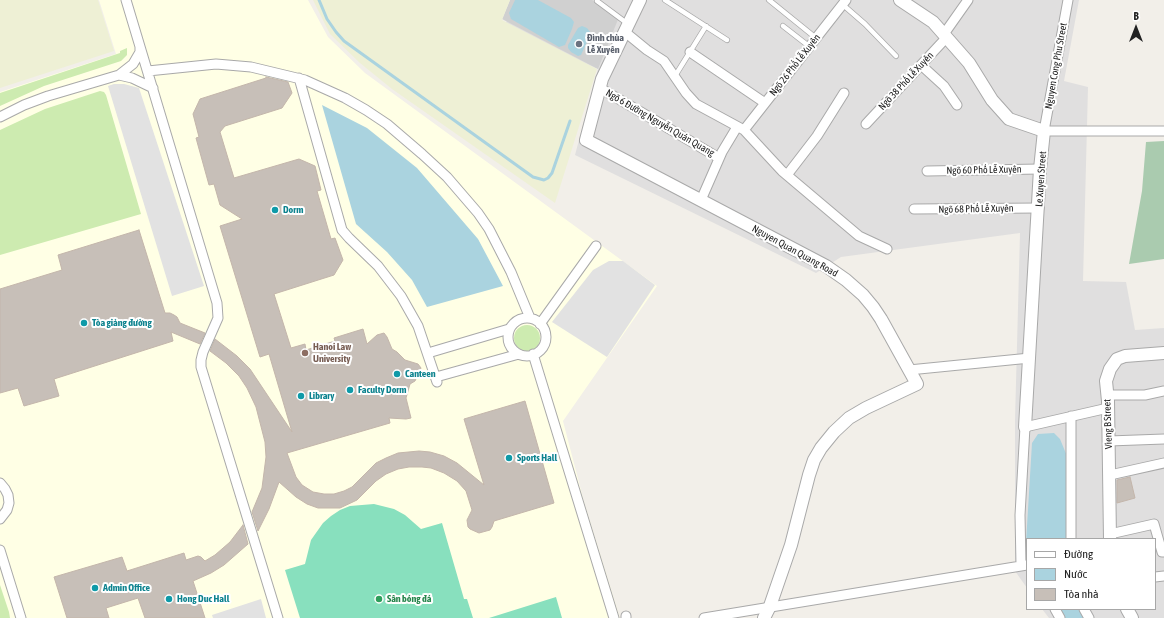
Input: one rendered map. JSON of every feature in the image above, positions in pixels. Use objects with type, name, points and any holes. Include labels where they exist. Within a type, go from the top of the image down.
[{"type":"street","points":[[126,0],[217,303],[218,318],[203,352],[201,367],[278,618]]},
{"type":"street","name":"Nguyen Quan Quang Road","points":[[640,0],[602,79],[586,140],[826,266],[846,280],[859,291],[873,307],[917,384],[866,408],[849,418],[832,434],[819,451],[809,475],[791,545],[770,606],[764,618]]},
{"type":"street","name":"Ngõ 38 Phố Lễ Xuyên","points":[[866,124],[946,36],[968,0]]},
{"type":"street","name":"Nguyen Cong Phu Street","points":[[1044,131],[1068,0]]},
{"type":"street","name":"Ngõ 26 Phố Lễ Xuyên","points":[[701,200],[720,158],[740,128],[766,103],[844,2]]},
{"type":"street","points":[[907,2],[933,22],[946,36],[968,63],[992,100],[1009,119],[1044,131],[1164,131]]},
{"type":"street","points":[[626,28],[647,50],[664,61],[686,93],[696,104],[740,128],[787,175],[859,236],[887,249]]},
{"type":"street","points":[[0,117],[24,105],[48,96],[119,75],[133,64],[140,52],[140,47]]},
{"type":"street","points":[[690,52],[766,103]]},
{"type":"street","points":[[148,71],[216,64],[251,67],[299,78],[330,90],[366,110],[387,124],[408,141],[447,177],[478,213],[489,229],[511,272],[530,318],[540,324],[545,332],[545,340],[541,350],[526,356],[519,354],[512,349],[509,345],[508,336],[509,329],[514,323],[518,320],[530,318]]},
{"type":"street","points":[[921,65],[944,86],[957,104]]},
{"type":"street","points":[[119,75],[132,78],[153,88]]},
{"type":"street","points":[[299,78],[342,230],[378,266],[401,296],[418,326],[437,380],[519,354]]},
{"type":"street","name":"Ngõ 6 Đường Nguyễn Quán Quang","points":[[600,88],[720,158]]},
{"type":"street","points":[[787,175],[817,136],[844,93]]},
{"type":"street","name":"Le Xuyen Street","points":[[1025,427],[1039,208],[1040,169],[1044,131]]},
{"type":"street","name":"Ngõ 60 Phố Lễ Xuyên","points":[[927,171],[1040,169]]},
{"type":"street","name":"Ngõ 68 Phố Lễ Xuyên","points":[[914,210],[1039,208]]},
{"type":"street","points":[[540,324],[596,246]]},
{"type":"street","points":[[428,353],[509,329]]},
{"type":"street","name":"Vieng B Street","points":[[1110,537],[1108,395],[1106,381],[1110,369],[1117,359],[1125,356],[1164,353]]},
{"type":"street","points":[[533,354],[614,618]]},
{"type":"street","points":[[909,370],[1030,358]]},
{"type":"street","points":[[1108,395],[1145,395],[1164,392]]},
{"type":"street","points":[[704,618],[1024,565],[1020,515],[1025,427],[1108,408]]},
{"type":"street","points":[[1071,416],[1071,538]]},
{"type":"street","points":[[1109,440],[1164,439]]},
{"type":"street","points":[[1110,474],[1164,463]]},
{"type":"street","points":[[0,484],[5,488],[9,503],[7,510],[0,519]]},
{"type":"street","points":[[1110,537],[1154,524],[1162,552],[1164,552]]},
{"type":"street","points":[[0,550],[21,618]]},
{"type":"lane","points":[[665,0],[727,40]]},
{"type":"lane","points":[[769,0],[816,38]]},
{"type":"lane","points":[[597,2],[626,28]]},
{"type":"lane","points":[[844,2],[896,56]]},
{"type":"lane","points":[[675,76],[706,26]]},
{"type":"lane","points":[[783,26],[810,46]]},
{"type":"shaded area","points":[[0,0],[98,0],[114,51],[0,88]]},
{"type":"shaded area","name":"Hanoi Law University","points":[[99,0],[308,0],[328,37],[365,73],[657,286],[563,421],[583,498],[620,618],[0,618],[0,92],[116,54]]},
{"type":"shaded area","points":[[313,0],[510,0],[502,20],[597,69],[555,203],[392,89],[360,63],[330,34]]},
{"type":"shaded area","name":"Đình chùa Lễ Xuyên","points":[[510,0],[592,0],[619,17],[598,69],[502,19]]},
{"type":"shaded area","points":[[515,0],[1079,0],[1064,81],[1088,87],[1083,281],[1126,282],[1135,330],[1164,328],[1164,618],[1049,618],[1043,610],[1156,610],[1156,538],[1026,538],[1026,587],[1015,571],[1015,420],[1020,233],[841,257],[816,273],[575,155],[598,69],[503,30]]},
{"type":"shaded area","points":[[114,84],[124,84],[139,88],[204,286],[172,296],[108,86]]},
{"type":"shaded area","points":[[1164,141],[1164,259],[1129,264],[1142,191],[1146,142]]},
{"type":"shaded area","points":[[609,261],[623,261],[655,285],[607,357],[552,322],[593,270]]},
{"type":"shaded area","points":[[261,599],[266,618],[213,618],[212,615]]},
{"type":"green space","points":[[127,48],[127,55],[121,61],[44,86],[0,106],[0,93],[120,53],[120,51]]},
{"type":"green space","points":[[100,91],[104,92],[106,95],[141,214],[0,255],[0,130],[45,109]]},
{"type":"green space","points":[[527,325],[536,329],[540,338],[536,347],[527,351],[518,347],[514,338],[518,329]]},
{"type":"green space","points":[[374,504],[394,509],[405,515],[421,529],[442,523],[464,599],[467,599],[473,618],[300,618],[285,570],[305,564],[311,540],[323,523],[331,516],[350,506]]},
{"type":"green space","points":[[0,585],[9,612],[10,618],[0,618]]},
{"type":"green space","points":[[556,597],[562,618],[489,618]]},
{"type":"water","points":[[515,0],[538,0],[571,18],[574,22],[565,45],[559,47],[511,19],[509,13]]},
{"type":"water","points":[[582,26],[587,28],[591,33],[581,55],[578,56],[571,52],[568,45],[578,28]]},
{"type":"water","points":[[322,105],[367,128],[417,168],[478,239],[503,286],[427,307],[412,280],[387,252],[356,224]]},
{"type":"water","points":[[1054,433],[1060,439],[1067,456],[1069,538],[1026,538],[1032,443],[1038,434]]},
{"type":"water","points":[[1059,610],[1081,610],[1085,618],[1063,618]]},
{"type":"building","points":[[266,77],[288,82],[292,93],[282,108],[225,126],[220,132],[234,178],[299,159],[315,166],[321,190],[317,191],[331,239],[335,238],[343,260],[334,275],[274,294],[291,348],[305,344],[306,350],[335,341],[334,338],[363,329],[367,344],[377,335],[384,333],[392,349],[405,360],[418,364],[421,368],[415,381],[410,384],[406,398],[411,418],[389,418],[390,423],[287,453],[296,477],[302,485],[313,492],[334,494],[352,487],[376,463],[398,453],[419,451],[444,456],[457,463],[484,485],[464,419],[525,401],[554,503],[494,521],[490,530],[479,533],[468,527],[467,520],[472,510],[466,491],[457,481],[444,473],[431,468],[409,467],[398,469],[386,474],[376,481],[357,500],[340,508],[318,508],[307,504],[296,497],[279,482],[269,509],[258,531],[252,512],[262,488],[266,457],[265,442],[256,407],[247,388],[239,376],[226,363],[210,351],[215,339],[237,356],[250,369],[292,432],[269,354],[260,357],[220,226],[242,219],[220,205],[214,184],[209,185],[196,138],[199,137],[193,114],[200,99]]},
{"type":"building","name":"Tòa giảng đường","points":[[139,230],[165,313],[170,313],[177,317],[180,323],[205,333],[200,344],[171,332],[173,341],[54,379],[59,396],[24,406],[18,388],[0,393],[0,289],[62,270],[58,255]]},
{"type":"building","points":[[1130,477],[1135,498],[1117,503],[1117,480]]},
{"type":"building","points":[[243,525],[248,544],[224,565],[193,581],[205,618],[145,618],[138,598],[106,608],[109,618],[67,618],[54,577],[122,557],[127,571],[184,553],[186,560],[198,556],[205,561],[215,555],[230,542]]},
{"type":"waterway","points":[[319,0],[327,19],[344,41],[533,177],[544,180],[552,173],[570,121]]},
{"type":"place","name":"Đình chùa Lễ Xuyên","points":[[579,44]]},
{"type":"place","name":"Dorm","points":[[275,210]]},
{"type":"place","name":"Tòa giảng đường","points":[[84,323]]},
{"type":"place","name":"Hanoi Law University","points":[[305,353]]},
{"type":"place","name":"Canteen","points":[[397,374]]},
{"type":"place","name":"Faculty Dorm","points":[[350,390]]},
{"type":"place","name":"Library","points":[[301,396]]},
{"type":"place","name":"Sports Hall","points":[[509,458]]},
{"type":"place","name":"Admin Office","points":[[95,588]]},
{"type":"place","name":"Hong Duc Hall","points":[[169,599]]},
{"type":"place","name":"Sân bóng đá","points":[[379,599]]}]
